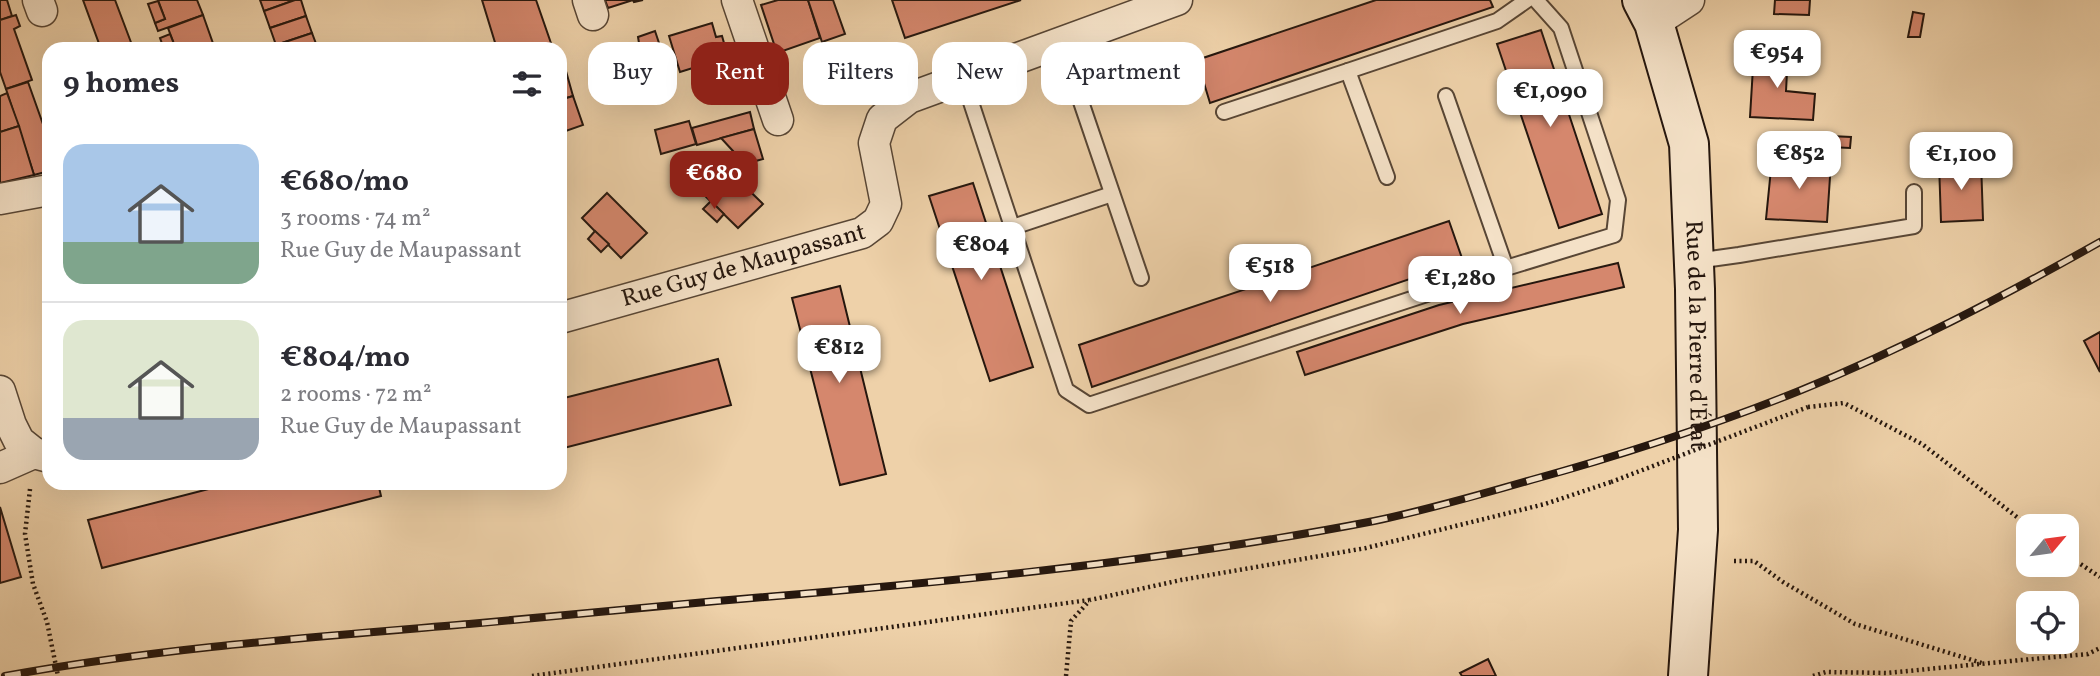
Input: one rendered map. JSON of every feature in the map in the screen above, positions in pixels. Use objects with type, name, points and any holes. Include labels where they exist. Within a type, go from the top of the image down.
[{"type":"street","points":[[737,0],[778,120]]},
{"type":"street","name":"Rue Guy de Maupassant","points":[[1027,55],[1177,0]]},
{"type":"street","points":[[1648,11],[1689,0]]},
{"type":"street","name":"Rue de la Pierre d'État","points":[[1648,11],[1689,144],[1694,261],[1698,530],[1688,676]]},
{"type":"street","name":"Rue Guy de Maupassant","points":[[567,316],[862,233],[878,221],[886,204],[874,143],[882,119],[909,98],[932,89]]},
{"type":"street","points":[[0,199],[42,191]]},
{"type":"street","points":[[0,391],[19,441],[41,455]]},
{"type":"street","points":[[0,468],[41,455]]},
{"type":"lane","points":[[1224,112],[1497,22],[1527,0]]},
{"type":"lane","points":[[972,105],[1066,390],[1089,405],[1614,235],[1618,200],[1561,28],[1536,0]]},
{"type":"lane","points":[[1348,71],[1387,177]]},
{"type":"lane","points":[[1446,96],[1506,268]]},
{"type":"lane","points":[[1082,105],[1140,278]]},
{"type":"lane","points":[[1694,261],[1914,226],[1913,192]]},
{"type":"lane","points":[[1013,227],[1112,194]]},
{"type":"path","points":[[532,676],[1090,600],[1181,580],[1366,548],[1545,504],[1611,482],[1808,407],[1844,403],[1922,444],[2016,516]]},
{"type":"path","points":[[41,455],[24,534],[33,584],[47,622],[58,676]]},
{"type":"path","points":[[1735,560],[1754,561],[1783,582],[1855,624],[1985,664]]},
{"type":"path","points":[[2079,563],[2100,577]]},
{"type":"path","points":[[1066,676],[1071,621],[1090,600]]},
{"type":"path","points":[[1813,676],[1826,672],[1887,673],[2088,654],[2100,648]]},
{"type":"building","points":[[0,0],[7,0],[12,16],[0,20]]},
{"type":"building","points":[[83,0],[115,0],[131,42],[98,42]]},
{"type":"building","points":[[158,0],[197,0],[203,15],[158,31],[155,23],[165,19]]},
{"type":"building","points":[[260,0],[295,0],[264,11]]},
{"type":"building","points":[[301,0],[306,16],[270,28],[264,11]]},
{"type":"building","points":[[482,0],[536,0],[551,42],[495,42]]},
{"type":"building","points":[[605,0],[633,0],[608,8]]},
{"type":"building","points":[[778,0],[808,0],[820,38],[789,49],[789,42],[773,42],[761,5]]},
{"type":"building","points":[[808,0],[833,0],[845,34],[822,42]]},
{"type":"building","points":[[892,0],[1021,0],[905,38]]},
{"type":"building","points":[[1376,0],[1490,0],[1493,7],[1210,103],[1205,86],[1205,57]]},
{"type":"building","points":[[1775,0],[1810,0],[1809,15],[1774,14]]},
{"type":"building","points":[[158,1],[165,19],[155,23],[148,4]]},
{"type":"building","points":[[1913,12],[1924,14],[1920,37],[1908,37]]},
{"type":"building","points":[[16,15],[20,26],[14,29],[32,80],[6,89],[0,72],[0,20]]},
{"type":"building","points":[[203,15],[213,42],[173,42],[168,28]]},
{"type":"building","points":[[306,16],[312,33],[285,42],[275,42],[270,28]]},
{"type":"building","points":[[712,23],[716,37],[722,36],[724,42],[691,42],[691,69],[680,72],[677,42],[671,42],[669,36]]},
{"type":"building","points":[[1541,30],[1602,214],[1559,228],[1497,44]]},
{"type":"building","points":[[655,31],[659,42],[639,42],[638,37]]},
{"type":"building","points":[[312,33],[315,42],[285,42]]},
{"type":"building","points":[[170,34],[173,42],[161,42],[160,38]]},
{"type":"building","points":[[1754,51],[1788,53],[1786,91],[1815,94],[1813,120],[1750,117]]},
{"type":"building","points":[[567,75],[573,96],[567,98]]},
{"type":"building","points":[[28,82],[42,121],[42,173],[34,175],[6,89]]},
{"type":"building","points":[[7,93],[19,126],[0,132],[0,96]]},
{"type":"building","points":[[573,96],[583,125],[567,131],[567,98]]},
{"type":"building","points":[[750,112],[754,129],[697,145],[692,128]]},
{"type":"building","points":[[689,121],[696,144],[661,154],[655,130]]},
{"type":"building","points":[[19,126],[34,175],[0,183],[0,132]]},
{"type":"building","points":[[754,129],[763,159],[745,164],[721,138]]},
{"type":"building","points":[[1830,136],[1851,137],[1850,148],[1829,147]]},
{"type":"building","points":[[1772,159],[1831,162],[1827,222],[1766,219]]},
{"type":"building","points":[[1981,161],[1983,220],[1941,222],[1939,163]]},
{"type":"building","points":[[721,163],[763,204],[738,228],[697,188]]},
{"type":"building","points":[[973,183],[1033,367],[990,381],[929,196]]},
{"type":"building","points":[[607,193],[647,233],[621,258],[582,218]]},
{"type":"building","points":[[711,201],[724,214],[717,222],[703,209]]},
{"type":"building","points":[[1449,221],[1463,261],[1092,387],[1079,345]]},
{"type":"building","points":[[595,231],[609,244],[601,252],[588,239]]},
{"type":"building","points":[[1618,263],[1624,287],[1463,324],[1305,375],[1297,352],[1439,305]]},
{"type":"building","points":[[840,286],[886,474],[840,485],[792,298]]},
{"type":"building","points":[[2100,332],[2100,372],[2084,341]]},
{"type":"building","points":[[718,359],[731,405],[567,447],[567,397]]},
{"type":"building","points":[[205,490],[380,490],[381,496],[102,568],[88,520]]},
{"type":"building","points":[[0,507],[21,577],[0,583]]},
{"type":"building","points":[[1488,659],[1496,676],[1462,676],[1460,673]]},
{"type":"railway","points":[[5,676],[236,644],[1047,570],[1211,549],[1374,521],[1453,502],[1599,460],[1766,404],[1914,340],[2100,242]]}]
